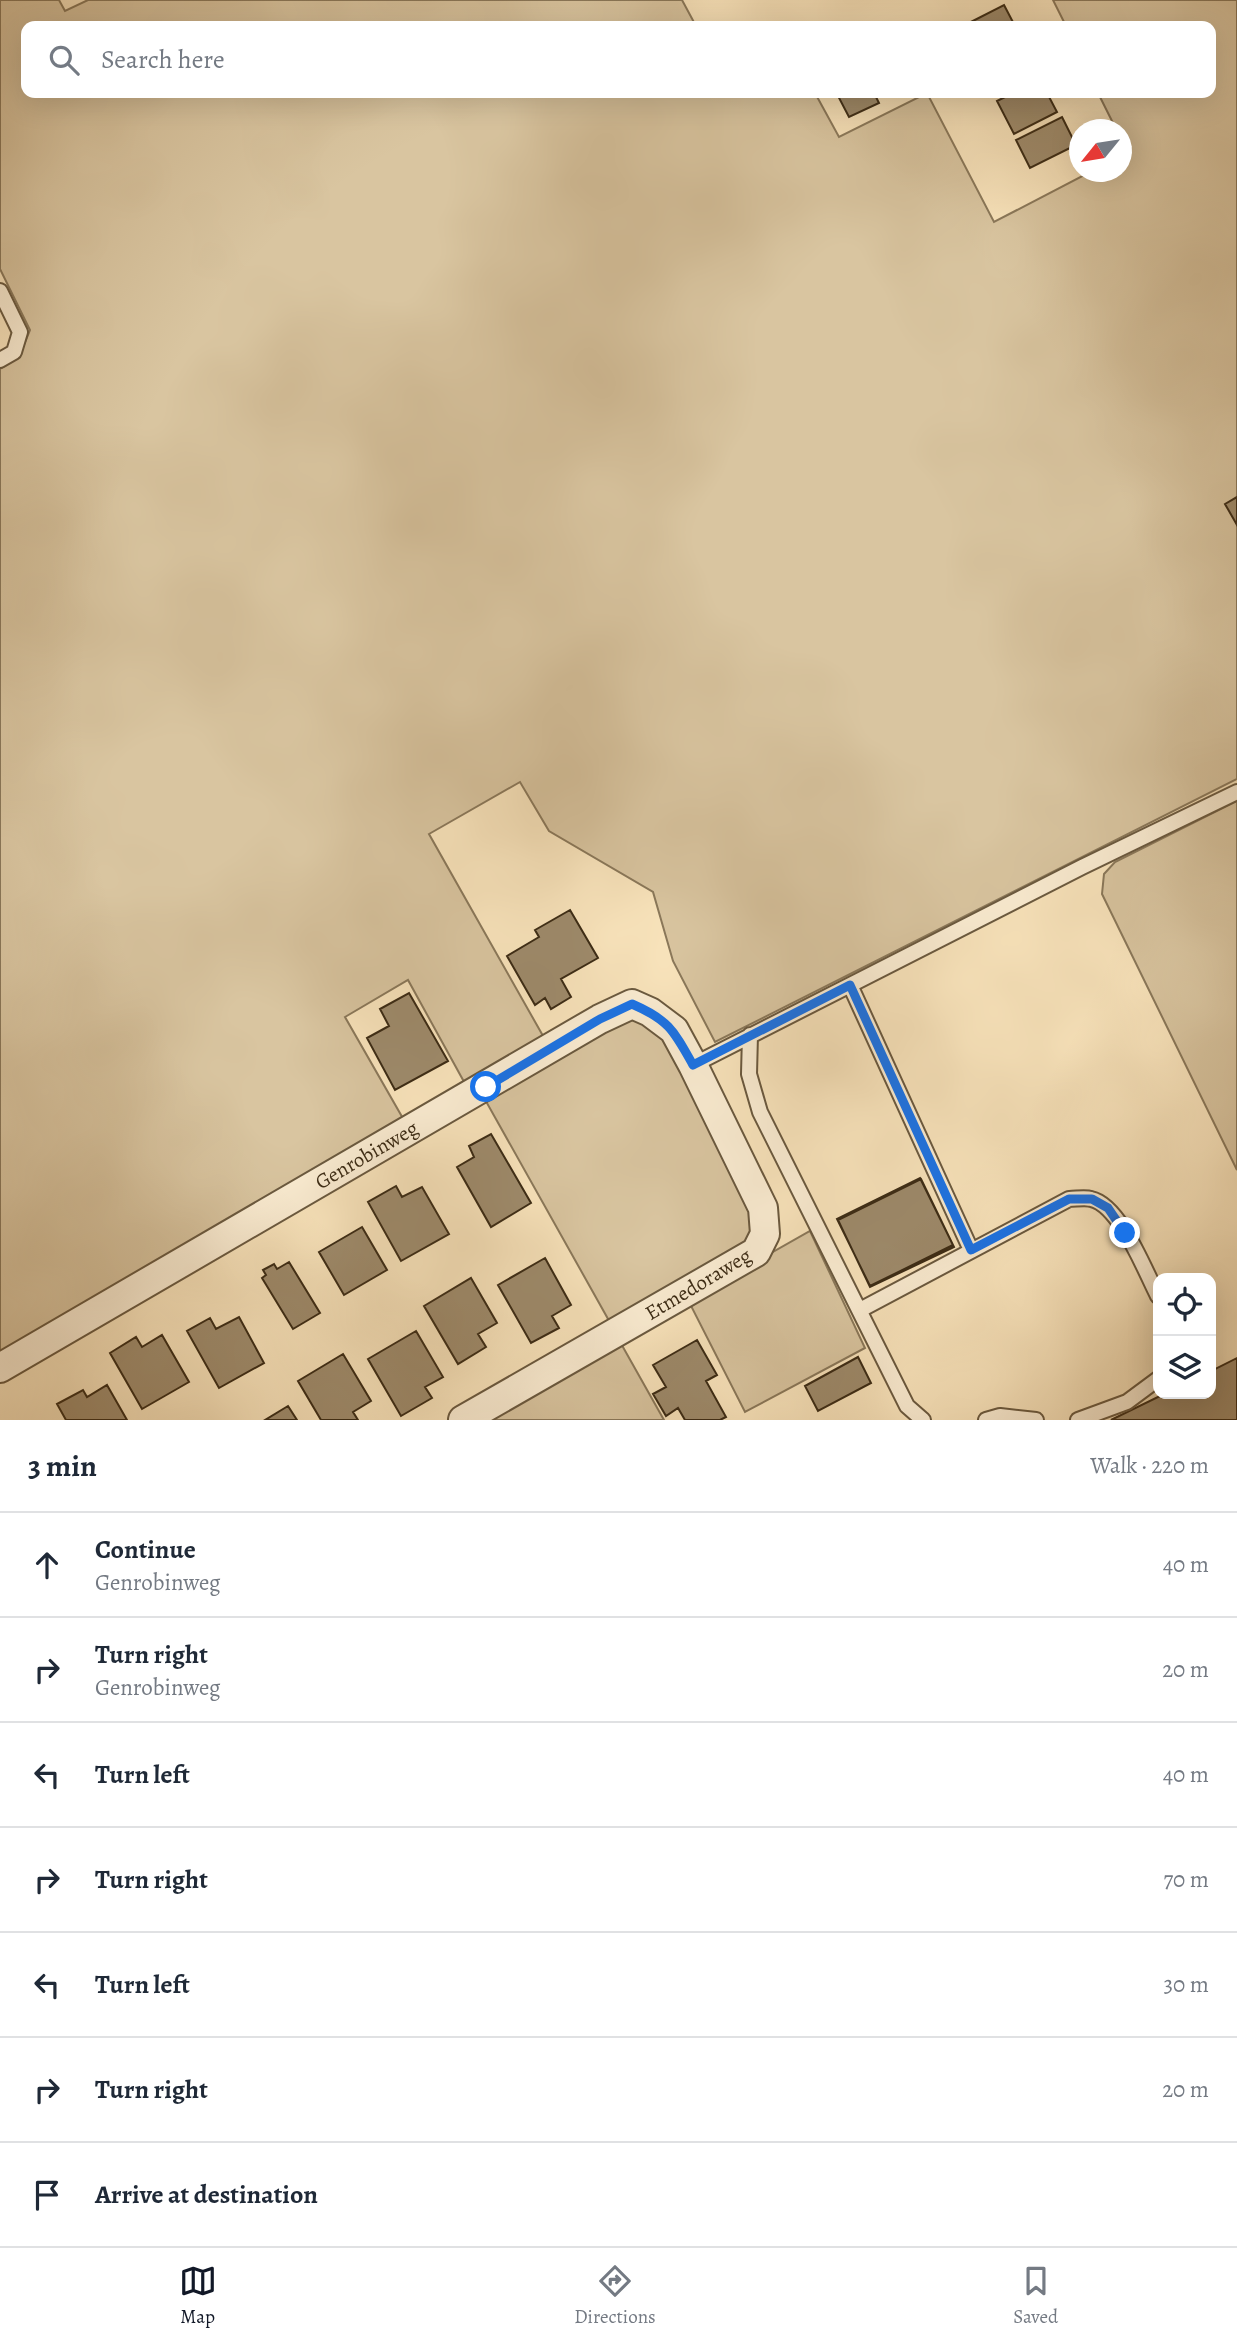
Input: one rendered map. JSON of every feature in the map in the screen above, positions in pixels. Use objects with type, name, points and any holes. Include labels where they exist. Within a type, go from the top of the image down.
[{"type":"street","name":"Genrobinweg","points":[[0,1368],[589,1026],[632,1004],[650,1012],[674,1030],[693,1065]]},
{"type":"street","name":"Etmedoraweg","points":[[463,1420],[756,1252],[765,1234],[763,1208],[693,1065]]},
{"type":"lane","points":[[0,291],[20,332],[14,352],[0,360]]},
{"type":"lane","points":[[693,1065],[1237,792]]},
{"type":"lane","points":[[850,985],[971,1250]]},
{"type":"lane","points":[[750,1035],[749,1074],[760,1112],[907,1406],[923,1420]]},
{"type":"lane","points":[[860,1310],[1069,1199],[1092,1199],[1108,1208],[1125,1233],[1153,1286]]},
{"type":"lane","points":[[1078,1420],[1127,1402],[1153,1383]]},
{"type":"lane","points":[[986,1420],[1000,1416],[1036,1420]]},
{"type":"shaded area","points":[[0,0],[59,0],[65,11],[88,0],[682,0],[693,21],[21,21],[21,98],[818,98],[839,137],[917,98],[930,98],[994,222],[1071,182],[1132,182],[1132,119],[1111,119],[1100,98],[1216,98],[1216,21],[1064,21],[1053,0],[1237,0],[1237,779],[715,1042],[673,961],[653,892],[549,831],[520,782],[429,834],[547,1043],[468,1089],[408,980],[345,1017],[405,1122],[0,1356],[0,369],[19,357],[30,330],[0,269]]},
{"type":"shaded area","points":[[1237,801],[1237,1170],[1102,894],[1104,874],[1115,862]]},
{"type":"shaded area","points":[[636,1014],[666,1034],[757,1219],[758,1235],[612,1326],[483,1096]]},
{"type":"shaded area","points":[[810,1231],[865,1348],[745,1412],[688,1300]]},
{"type":"shaded area","points":[[619,1340],[664,1420],[480,1420]]},
{"type":"building","points":[[1004,5],[1012,21],[973,21]]},
{"type":"building","points":[[839,98],[876,98],[879,103],[849,117]]},
{"type":"building","points":[[1003,98],[1050,98],[1057,112],[1014,134],[997,101]]},
{"type":"building","points":[[1062,117],[1069,131],[1069,148],[1030,168],[1016,140]]},
{"type":"building","points":[[1237,497],[1237,525],[1225,504]]},
{"type":"building","points":[[570,910],[598,958],[561,979],[571,997],[551,1009],[545,998],[535,1005],[507,956],[539,937],[535,930]]},
{"type":"building","points":[[409,993],[448,1061],[395,1090],[367,1038],[389,1026],[380,1009]]},
{"type":"building","points":[[491,1134],[531,1203],[491,1227],[457,1167],[474,1157],[469,1146]]},
{"type":"building","points":[[920,1178],[953,1245],[870,1286],[837,1219]]},
{"type":"building","points":[[921,1179],[954,1247],[870,1287],[838,1220]]},
{"type":"building","points":[[396,1186],[402,1197],[422,1187],[449,1234],[401,1261],[368,1202]]},
{"type":"building","points":[[362,1227],[387,1270],[344,1295],[319,1252]]},
{"type":"building","points":[[545,1258],[571,1305],[552,1316],[559,1328],[531,1343],[498,1285]]},
{"type":"building","points":[[289,1262],[320,1313],[293,1329],[262,1278],[266,1275],[263,1270],[274,1264],[277,1269]]},
{"type":"building","points":[[471,1278],[497,1323],[478,1334],[486,1347],[458,1364],[424,1306]]},
{"type":"building","points":[[239,1317],[264,1363],[219,1388],[187,1331],[210,1318],[216,1329]]},
{"type":"building","points":[[416,1331],[443,1377],[425,1387],[432,1398],[401,1416],[368,1359]]},
{"type":"building","points":[[162,1335],[189,1382],[142,1409],[110,1353],[136,1337],[142,1347]]},
{"type":"building","points":[[697,1340],[717,1375],[706,1381],[726,1417],[720,1420],[685,1420],[678,1408],[666,1416],[653,1394],[666,1387],[653,1365]]},
{"type":"building","points":[[343,1354],[371,1401],[353,1412],[358,1420],[321,1420],[298,1381]]},
{"type":"building","points":[[858,1357],[871,1383],[818,1411],[805,1386]]},
{"type":"building","points":[[1237,1358],[1237,1420],[1111,1420],[1154,1399],[1216,1399],[1216,1368]]},
{"type":"building","points":[[107,1385],[127,1420],[66,1420],[57,1404],[83,1390],[87,1397]]},
{"type":"building","points":[[288,1406],[297,1420],[265,1420]]},
{"type":"route","points":[[486,1087],[600,1019],[632,1004],[650,1012],[674,1030],[693,1065],[850,985],[971,1250],[1069,1199],[1092,1199],[1108,1208],[1125,1233]]}]
